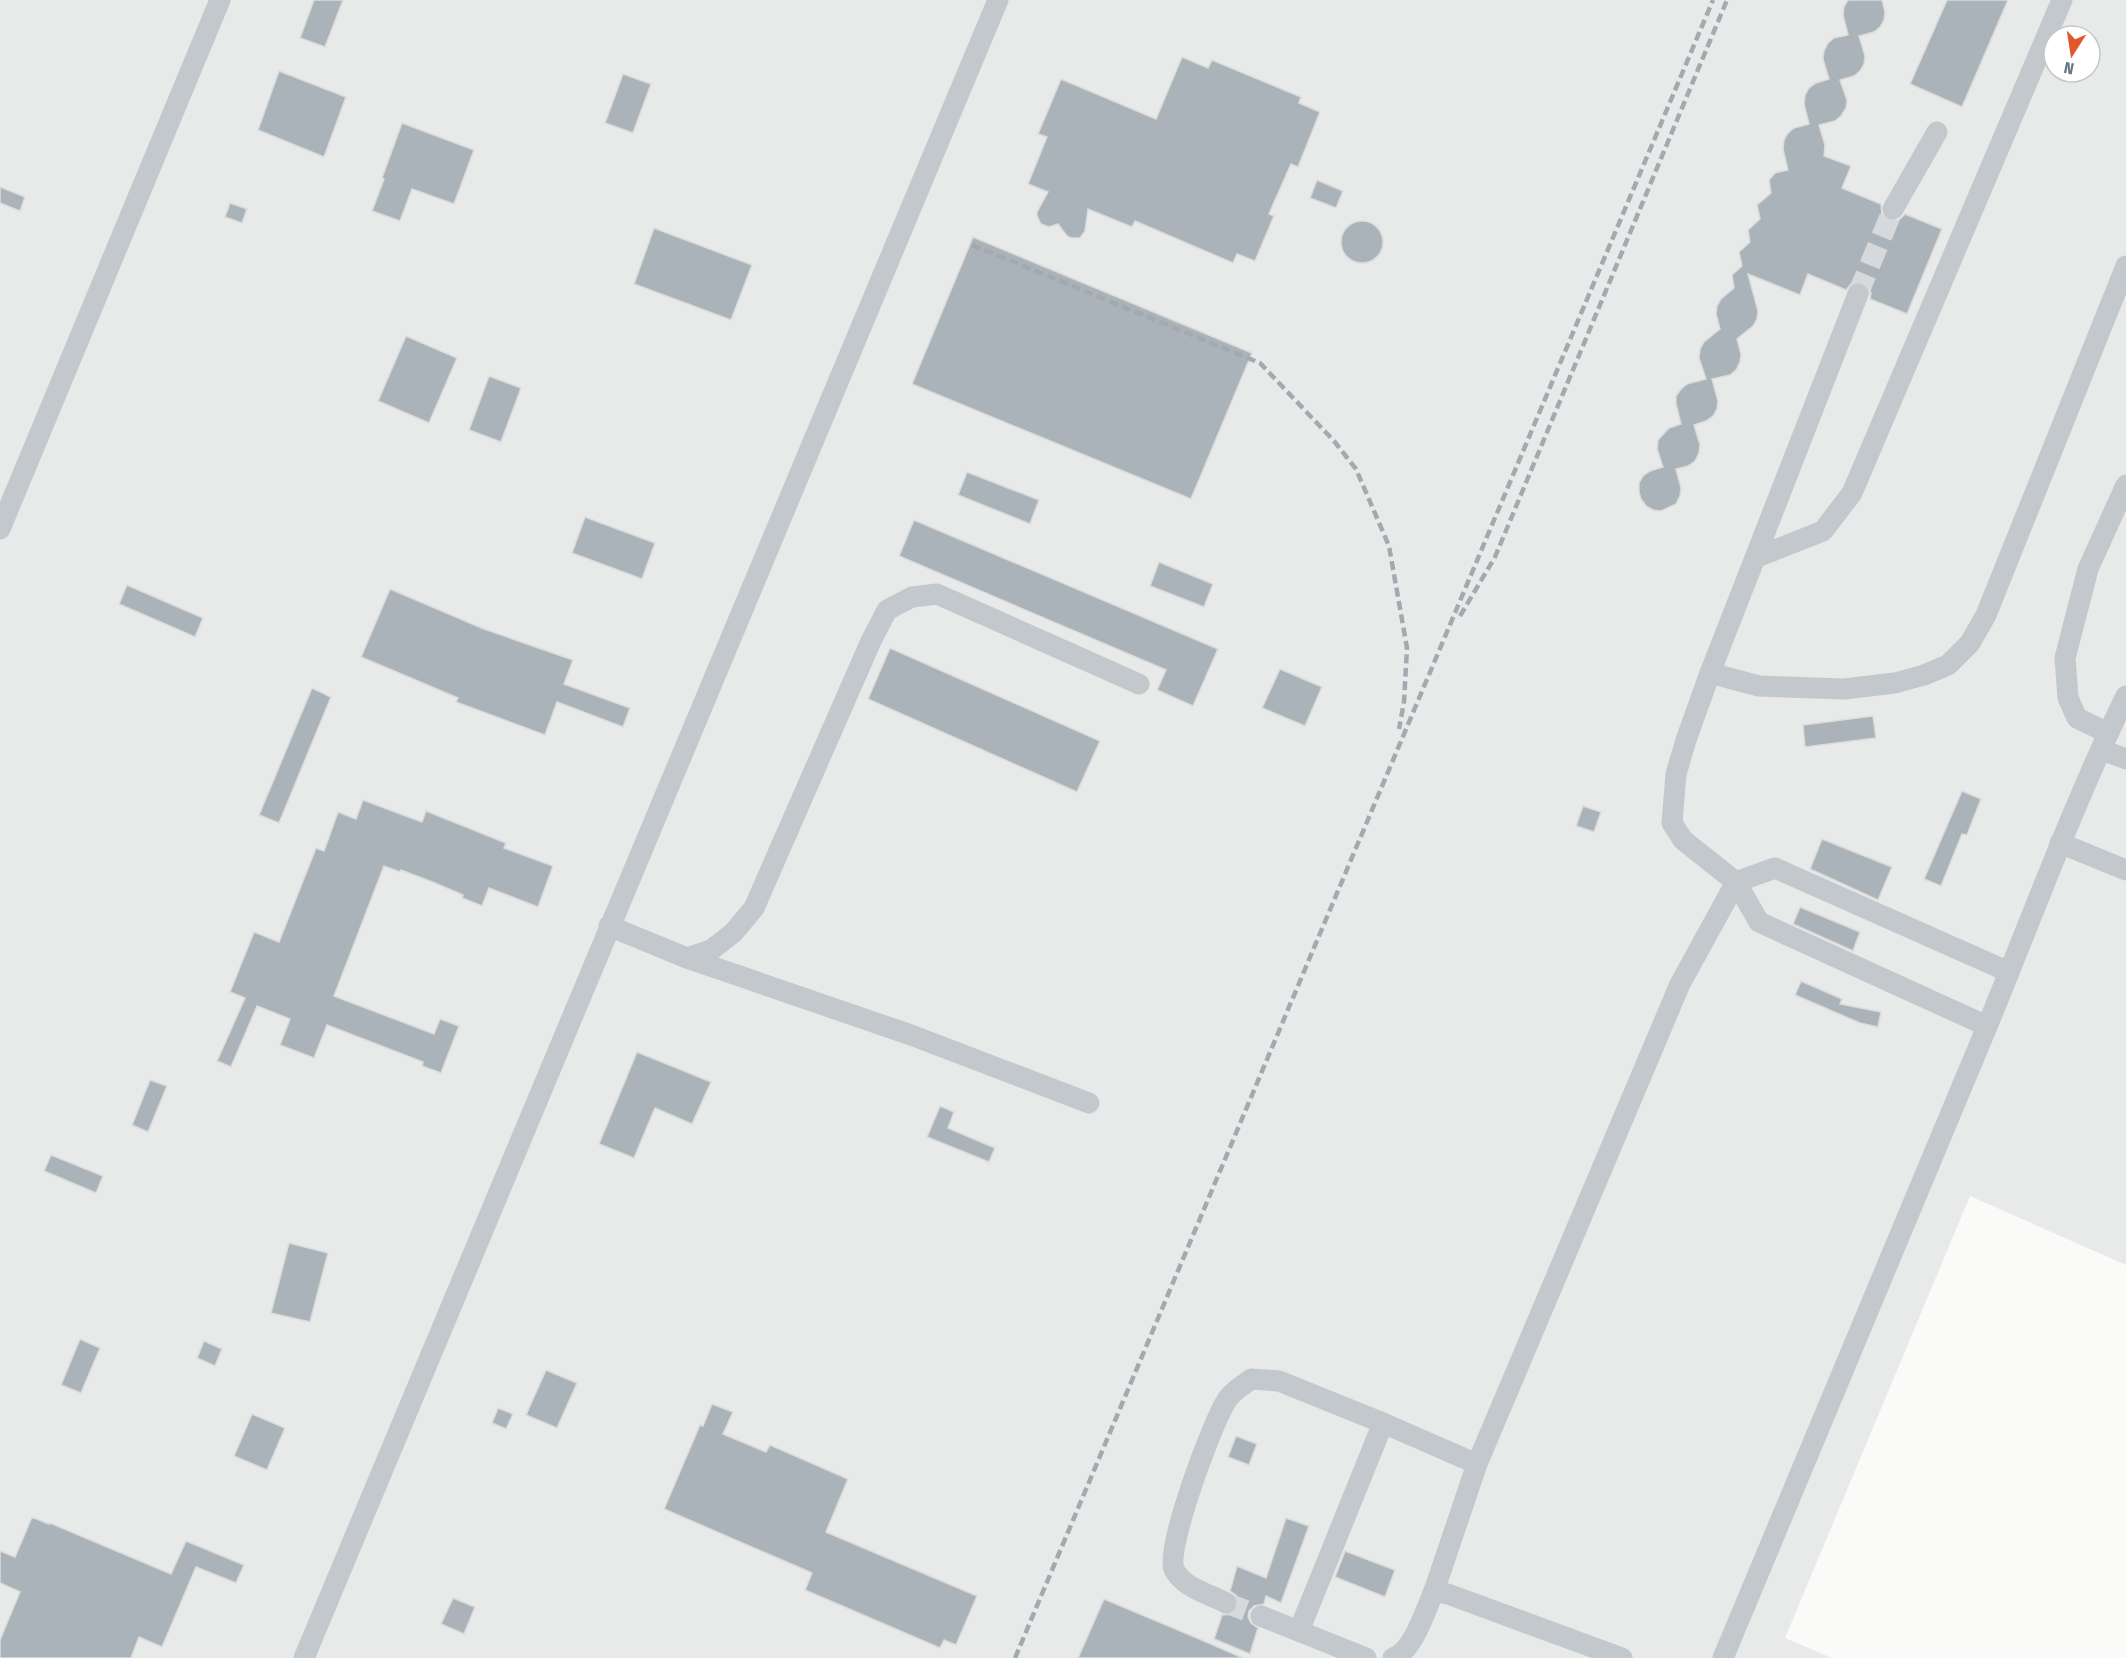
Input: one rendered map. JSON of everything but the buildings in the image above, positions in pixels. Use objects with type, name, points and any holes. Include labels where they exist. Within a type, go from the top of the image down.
[{"type":"street","points":[[0,529],[220,0]]},
{"type":"street","points":[[304,1658],[998,0]]},
{"type":"street","points":[[1757,557],[1822,531],[1852,493],[2062,0]]},
{"type":"street","points":[[1893,209],[1937,132]]},
{"type":"street","points":[[1710,674],[1759,686],[1844,689],[1896,683],[1948,665],[1970,643],[1986,615],[2126,266]]},
{"type":"street","points":[[1858,294],[1710,674],[1676,774],[1672,823],[1683,840],[1736,882],[1759,922],[1987,1026]]},
{"type":"street","points":[[2126,485],[2088,569],[2065,658],[2068,698],[2077,718],[2126,759]]},
{"type":"street","points":[[687,958],[711,950],[733,933],[754,908],[870,641],[887,610],[912,597],[937,594],[1139,684]]},
{"type":"street","points":[[1723,1658],[1987,1026],[2060,843],[2126,696]]},
{"type":"street","points":[[2060,843],[2126,870]]},
{"type":"street","points":[[1393,1658],[1399,1656],[1411,1644],[1434,1591],[1477,1464],[1680,984],[1736,882],[1775,868],[2009,972]]},
{"type":"street","points":[[609,926],[687,958],[911,1035],[1089,1103]]},
{"type":"street","points":[[1226,1602],[1182,1581],[1172,1567],[1175,1544],[1207,1440],[1228,1397],[1251,1379],[1279,1381],[1477,1464]]},
{"type":"street","points":[[1299,1631],[1383,1423]]},
{"type":"street","points":[[1434,1591],[1448,1594],[1622,1658]]},
{"type":"street","points":[[1261,1616],[1366,1658]]},
{"type":"shaded area","points":[[0,0],[2126,0],[2126,1265],[1970,1196],[1785,1638],[1832,1658],[0,1658]]},
{"type":"tunnel","points":[[1858,294],[1893,209]]},
{"type":"tunnel","points":[[1226,1603],[1261,1616]]},
{"type":"railway","points":[[1015,1658],[1713,0]]},
{"type":"railway","points":[[1460,616],[1495,557],[1727,0]]},
{"type":"railway","points":[[972,245],[1260,363],[1334,441],[1356,469],[1389,546],[1407,648],[1404,702],[1399,729]]}]
